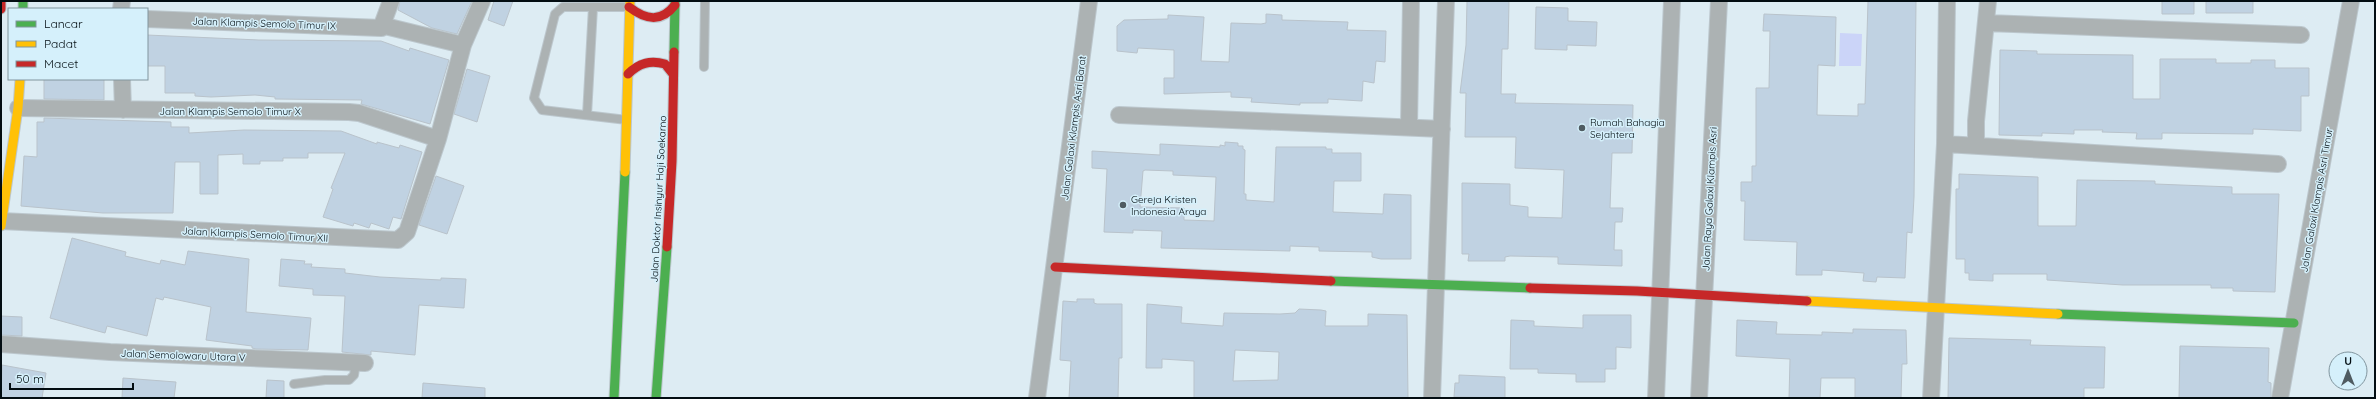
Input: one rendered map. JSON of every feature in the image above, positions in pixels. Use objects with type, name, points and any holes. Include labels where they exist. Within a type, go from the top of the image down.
[{"type":"street","points":[[1,1],[1,10]]},
{"type":"street","points":[[385,28],[391,1]]},
{"type":"street","name":"Jalan Klampis Semolo Timur XII","points":[[1,223],[398,240],[407,232],[438,139],[462,45],[482,1]]},
{"type":"street","name":"Jalan Galaxi Klampis Asri Barat","points":[[1037,398],[1089,1]]},
{"type":"street","points":[[1409,127],[1411,1]]},
{"type":"street","points":[[1432,398],[1446,1]]},
{"type":"street","points":[[1656,398],[1672,1]]},
{"type":"street","name":"Jalan Raya Galaxi Klampis Asri","points":[[1699,398],[1719,1]]},
{"type":"street","points":[[1931,398],[1934,309],[1945,144],[1947,1]]},
{"type":"street","points":[[1976,146],[1977,114],[1988,1]]},
{"type":"street","name":"Jalan Galaxi Klampis Asri Timur","points":[[2280,398],[2351,1]]},
{"type":"street","points":[[630,4],[638,15],[649,18],[668,14],[675,3]]},
{"type":"street","name":"Jalan Doktor Insinyur Haji Soekarno","points":[[656,398],[660,361],[672,161],[675,3]]},
{"type":"street","points":[[614,398],[627,120],[630,4]]},
{"type":"street","name":"Jalan Klampis Semolo Timur IX","points":[[148,19],[385,28],[462,45]]},
{"type":"street","points":[[1987,23],[2301,35]]},
{"type":"street","points":[[628,74],[637,65],[653,62],[664,64],[673,74]]},
{"type":"street","points":[[1,223],[18,108],[20,80]]},
{"type":"street","points":[[122,80],[124,110]]},
{"type":"street","name":"Jalan Klampis Semolo Timur X","points":[[18,108],[348,112],[359,113],[438,139]]},
{"type":"street","points":[[1119,115],[1442,129]]},
{"type":"street","points":[[1945,144],[2278,164]]},
{"type":"street","points":[[1055,267],[1437,286],[1660,293],[1934,309],[2294,323]]},
{"type":"street","name":"Jalan Semolowaru Utara V","points":[[1,344],[110,352],[360,363]]},
{"type":"lane","points":[[704,67],[705,1]]},
{"type":"lane","points":[[627,120],[542,110],[534,98],[555,14],[563,8],[630,4]]},
{"type":"lane","points":[[587,115],[593,7]]},
{"type":"lane","points":[[294,384],[319,380],[348,380],[354,375],[360,363]]},
{"type":"water","points":[[1840,33],[1862,34],[1861,66],[1839,66]]},
{"type":"building","points":[[400,1],[472,1],[457,34],[432,28],[398,10]]},
{"type":"building","points":[[494,1],[513,1],[504,26],[488,20]]},
{"type":"building","points":[[1467,1],[1509,1],[1508,49],[1502,49],[1501,94],[1516,94],[1515,103],[1633,105],[1632,153],[1612,153],[1610,208],[1623,208],[1622,222],[1615,222],[1614,250],[1622,250],[1622,266],[1558,264],[1558,257],[1510,256],[1505,257],[1505,261],[1468,261],[1469,254],[1462,254],[1462,183],[1510,184],[1510,205],[1528,207],[1528,217],[1562,218],[1564,170],[1515,168],[1516,137],[1465,137],[1466,93],[1460,93],[1466,45]]},
{"type":"building","points":[[1868,1],[1916,1],[1914,197],[1912,233],[1907,232],[1905,278],[1877,277],[1876,282],[1863,281],[1864,273],[1822,270],[1822,275],[1796,275],[1797,242],[1744,240],[1745,201],[1741,201],[1741,182],[1752,182],[1752,166],[1756,166],[1756,88],[1769,88],[1770,31],[1763,31],[1764,14],[1836,17],[1835,66],[1818,65],[1817,115],[1858,116],[1858,104],[1865,104]]},
{"type":"building","points":[[2162,1],[2194,1],[2194,14],[2162,14]]},
{"type":"building","points":[[2206,1],[2253,1],[2253,13],[2206,13]]},
{"type":"building","points":[[1536,7],[1568,8],[1568,21],[1597,22],[1596,46],[1567,45],[1567,50],[1535,49]]},
{"type":"building","points":[[1266,14],[1282,15],[1282,20],[1348,22],[1347,30],[1386,31],[1385,62],[1376,61],[1374,83],[1363,81],[1362,101],[1328,99],[1328,103],[1300,103],[1300,105],[1251,102],[1252,98],[1231,97],[1231,92],[1164,94],[1164,78],[1174,78],[1174,50],[1138,48],[1137,53],[1117,51],[1117,26],[1124,20],[1168,19],[1168,15],[1204,17],[1201,61],[1229,62],[1231,23],[1266,23]]},
{"type":"building","points":[[148,35],[259,40],[381,41],[409,51],[410,48],[449,60],[430,124],[361,104],[362,100],[275,99],[275,97],[255,95],[211,97],[195,96],[195,93],[165,93],[165,66],[148,66]]},
{"type":"building","points":[[2000,50],[2037,51],[2037,54],[2133,55],[2133,99],[2160,99],[2160,59],[2216,59],[2216,63],[2251,63],[2251,60],[2275,60],[2275,68],[2309,68],[2309,96],[2301,96],[2301,131],[2253,129],[2253,134],[2162,133],[2162,139],[2136,139],[2137,133],[2102,132],[2103,130],[2074,130],[2074,134],[2042,133],[2042,136],[1999,135]]},
{"type":"building","points":[[467,69],[490,76],[477,122],[454,114]]},
{"type":"building","points":[[44,80],[104,80],[104,100],[44,99]]},
{"type":"building","points":[[44,118],[171,122],[171,127],[189,127],[189,133],[244,130],[341,131],[377,144],[377,142],[399,148],[400,145],[422,152],[401,219],[393,217],[389,229],[371,223],[369,228],[354,223],[353,226],[323,217],[333,189],[331,188],[345,153],[308,153],[308,158],[283,158],[283,161],[260,161],[260,164],[243,164],[243,154],[218,155],[218,194],[200,194],[200,162],[175,162],[173,213],[103,213],[21,206],[24,156],[37,157],[37,122],[44,122]]},
{"type":"building","points":[[1225,142],[1238,143],[1238,146],[1243,146],[1243,149],[1245,150],[1244,194],[1246,194],[1246,200],[1274,202],[1276,147],[1326,147],[1326,149],[1332,149],[1332,153],[1361,153],[1361,181],[1334,181],[1333,212],[1383,214],[1384,194],[1411,195],[1411,259],[1381,259],[1372,257],[1372,252],[1319,251],[1319,247],[1290,246],[1290,251],[1161,248],[1162,231],[1133,230],[1133,233],[1104,232],[1107,169],[1092,168],[1092,151],[1160,155],[1160,144],[1225,146]],"holes":[[[1143,171],[1173,171],[1173,175],[1216,177],[1214,221],[1184,220],[1184,208],[1140,207]]]},
{"type":"building","points":[[1959,174],[2038,177],[2038,226],[2076,226],[2077,180],[2155,181],[2155,184],[2232,187],[2232,194],[2279,194],[2275,292],[2233,291],[2233,288],[2211,288],[2211,285],[2123,285],[2047,280],[2047,274],[1993,274],[1993,281],[1969,280],[1969,273],[1965,273],[1965,259],[1956,259],[1956,189],[1959,189]]},
{"type":"building","points":[[436,176],[464,186],[447,234],[419,225]]},
{"type":"building","points":[[72,238],[126,252],[125,256],[160,264],[161,260],[185,265],[188,251],[249,259],[246,312],[311,318],[308,350],[256,349],[252,348],[252,346],[206,340],[211,307],[164,297],[163,300],[156,298],[147,336],[107,326],[105,333],[50,318]]},
{"type":"building","points":[[281,259],[305,261],[304,264],[312,264],[311,267],[345,269],[345,273],[380,277],[441,280],[441,278],[466,279],[464,308],[419,305],[415,355],[371,351],[371,355],[342,352],[345,296],[313,295],[313,289],[279,286]]},
{"type":"building","points":[[1077,299],[1094,299],[1094,303],[1097,304],[1122,304],[1122,358],[1119,358],[1118,398],[1069,398],[1071,361],[1060,360],[1063,301],[1077,302]]},
{"type":"building","points":[[1147,304],[1182,307],[1181,323],[1223,326],[1224,313],[1280,314],[1295,313],[1299,309],[1321,310],[1326,311],[1325,326],[1368,326],[1368,314],[1407,315],[1408,398],[1194,398],[1194,361],[1162,359],[1162,368],[1146,368]],"holes":[[[1235,350],[1279,352],[1278,380],[1233,381]]]},
{"type":"building","points":[[1583,315],[1631,315],[1631,348],[1616,347],[1616,369],[1605,369],[1605,382],[1576,382],[1576,374],[1538,373],[1538,369],[1510,369],[1511,320],[1534,321],[1534,326],[1583,328]]},
{"type":"building","points":[[1,316],[22,317],[22,336],[1,335]]},
{"type":"building","points":[[1737,320],[1777,322],[1776,334],[1822,335],[1822,332],[1853,333],[1853,329],[1906,330],[1907,364],[1902,364],[1901,398],[1855,398],[1855,378],[1821,378],[1820,398],[1789,398],[1790,359],[1736,356]]},
{"type":"building","points":[[1949,338],[2031,340],[2030,345],[2105,347],[2104,388],[2084,388],[2084,398],[1948,398]]},
{"type":"building","points":[[2180,346],[2269,348],[2268,382],[2271,383],[2271,398],[2179,398]]},
{"type":"building","points":[[2,365],[46,373],[42,398],[1,398]]},
{"type":"building","points":[[1459,375],[1505,377],[1505,398],[1454,397],[1455,383],[1459,383]]},
{"type":"building","points":[[123,378],[176,382],[174,398],[122,398]]},
{"type":"building","points":[[267,380],[284,381],[284,398],[266,398]]},
{"type":"building","points":[[423,383],[485,388],[485,398],[422,398]]},
{"type":"traffic: fast","points":[[23,1],[23,8]]},
{"type":"traffic: fast","points":[[674,52],[675,1]]},
{"type":"traffic: fast","points":[[614,398],[625,172]]},
{"type":"traffic: fast","points":[[656,398],[667,247]]},
{"type":"traffic: fast","points":[[1331,281],[1530,288]]},
{"type":"traffic: fast","points":[[2058,314],[2294,323]]},
{"type":"traffic: slow","points":[[625,172],[630,1]]},
{"type":"traffic: slow","points":[[1,226],[18,108],[20,80]]},
{"type":"traffic: slow","points":[[1807,301],[2058,314]]},
{"type":"traffic: jam","points":[[1,1],[1,9]]},
{"type":"traffic: jam","points":[[629,7],[641,15],[653,18],[664,15],[675,5]]},
{"type":"traffic: jam","points":[[667,247],[672,161],[674,52]]},
{"type":"traffic: jam","points":[[628,74],[636,67],[645,63],[654,62],[665,64],[673,74]]},
{"type":"traffic: jam","points":[[1055,267],[1331,281]]},
{"type":"traffic: jam","points":[[1530,288],[1637,291],[1807,301]]},
{"type":"place","name":"Rumah Bahagia Sejahtera","points":[[1582,128]]},
{"type":"place","name":"Gereja Kristen Indonesia Araya","points":[[1123,205]]}]
